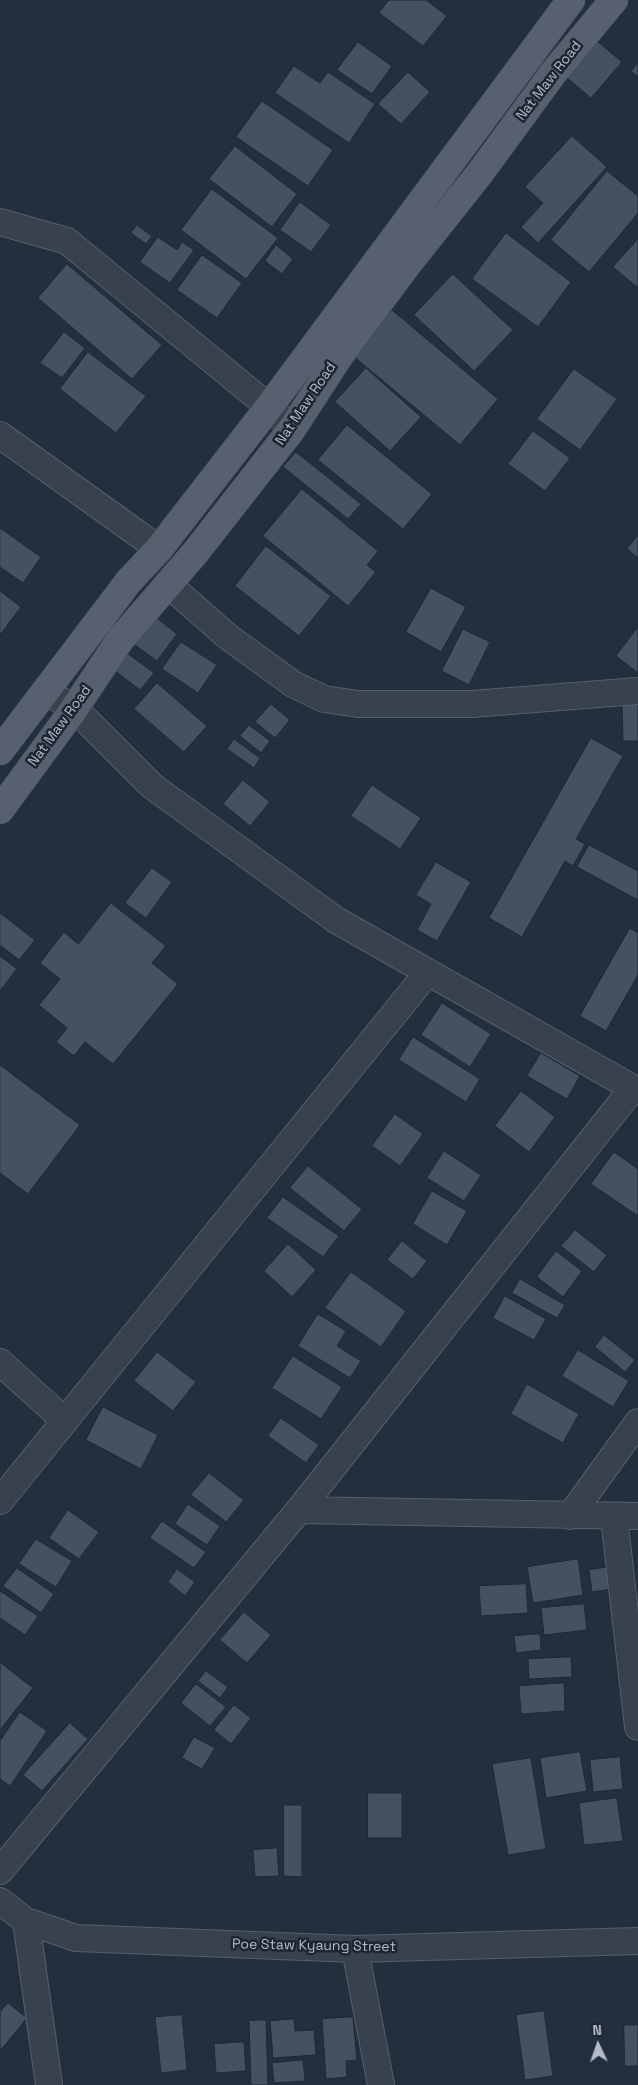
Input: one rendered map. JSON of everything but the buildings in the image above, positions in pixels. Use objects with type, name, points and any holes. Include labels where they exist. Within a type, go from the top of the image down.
[{"type":"main road","name":"Nat Maw Road","points":[[0,751],[129,581],[159,549],[269,407],[572,0]]},
{"type":"main road","name":"Nat Maw Road","points":[[0,810],[74,708],[120,640],[195,553],[292,429],[340,355],[407,265],[480,173],[554,72],[614,0]]},
{"type":"street","points":[[0,222],[67,242],[269,407],[292,429]]},
{"type":"street","points":[[0,435],[159,549]]},
{"type":"street","points":[[168,584],[234,641],[293,684],[324,698],[358,704],[472,704],[638,691]]},
{"type":"street","points":[[0,1871],[299,1510],[636,1090],[336,920],[152,786],[74,708],[45,692]]},
{"type":"street","points":[[0,1501],[428,972]]},
{"type":"street","points":[[0,1362],[65,1421]]},
{"type":"street","points":[[570,1516],[638,1422]]},
{"type":"street","points":[[299,1510],[626,1516],[638,1727]]},
{"type":"street","name":"Poe Staw Kyaung Street","points":[[0,1901],[26,1921],[76,1938],[355,1948],[638,1941]]},
{"type":"street","points":[[26,1921],[49,2085]]},
{"type":"street","points":[[355,1948],[381,2085]]}]
